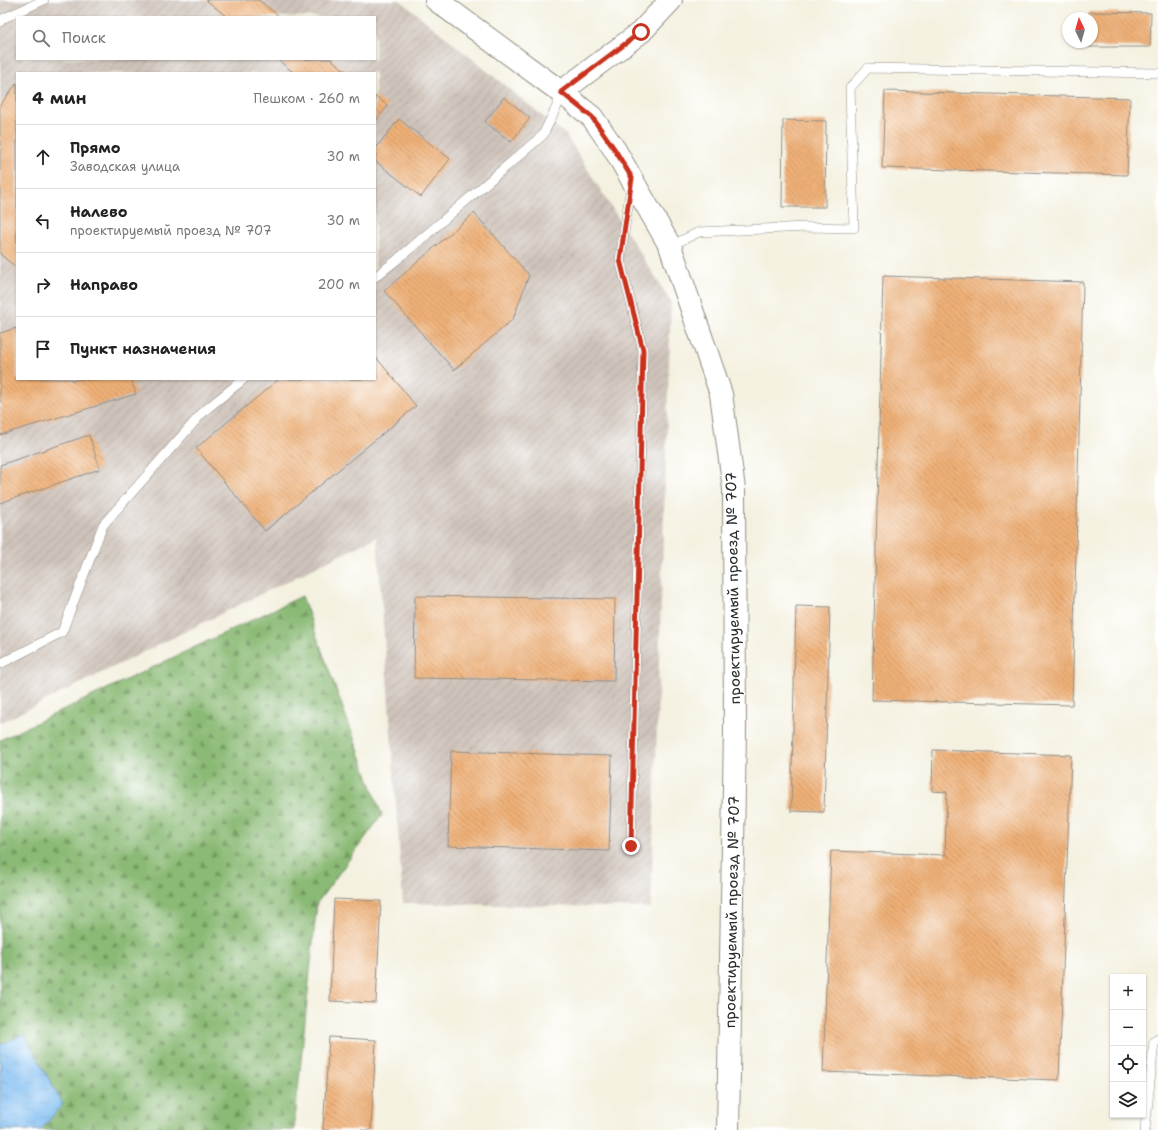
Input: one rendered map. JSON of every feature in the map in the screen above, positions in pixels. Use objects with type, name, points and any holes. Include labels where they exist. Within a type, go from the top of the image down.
[{"type":"street","name":"проектируемый проезд № 707","points":[[436,0],[561,92],[592,117],[632,178],[670,246],[721,394],[734,489],[736,730],[728,1130]]},
{"type":"street","points":[[561,92],[641,32],[662,4]]},
{"type":"lane","points":[[0,22],[2,19],[44,0]]},
{"type":"lane","points":[[670,246],[699,232],[807,227],[854,228],[850,88],[868,68],[1158,74]]},
{"type":"lane","points":[[376,276],[543,135],[557,106],[561,92]]},
{"type":"lane","points":[[631,846],[643,350],[620,260],[632,178]]},
{"type":"lane","points":[[0,664],[62,632],[103,525],[204,411],[243,380]]},
{"type":"lane","points":[[1145,1130],[1154,1042],[1158,1039]]},
{"type":"shaded area","points":[[0,0],[400,0],[566,135],[671,302],[651,908],[403,903],[377,537],[0,723]]},
{"type":"green space","points":[[302,596],[382,815],[317,903],[294,1130],[0,1130],[0,740]]},
{"type":"water","points":[[24,1034],[63,1104],[41,1130],[0,1130],[0,1045]]},
{"type":"building","points":[[206,0],[259,0],[279,16],[226,16]]},
{"type":"building","points":[[1098,12],[1151,13],[1150,47],[1098,47]]},
{"type":"building","points":[[278,60],[332,60],[347,72],[293,72]]},
{"type":"building","points":[[16,84],[16,267],[0,254],[0,105]]},
{"type":"building","points":[[885,91],[1130,98],[1127,175],[882,168]]},
{"type":"building","points":[[376,97],[388,106],[376,121]]},
{"type":"building","points":[[504,97],[530,118],[511,142],[485,122]]},
{"type":"building","points":[[399,119],[450,159],[421,197],[376,162],[376,148]]},
{"type":"building","points":[[783,120],[826,121],[825,207],[782,207]]},
{"type":"building","points":[[474,213],[529,275],[513,319],[454,370],[384,291]]},
{"type":"building","points":[[883,276],[1083,282],[1072,705],[872,700]]},
{"type":"building","points":[[16,328],[16,380],[131,380],[136,394],[0,435],[0,333]]},
{"type":"building","points":[[376,357],[416,406],[265,531],[196,448],[278,380],[376,380]]},
{"type":"building","points":[[89,435],[100,469],[0,503],[0,465]]},
{"type":"building","points":[[415,596],[615,599],[614,681],[414,678]]},
{"type":"building","points":[[796,606],[830,607],[824,812],[791,811]]},
{"type":"building","points":[[933,750],[1071,755],[1059,1080],[823,1072],[831,851],[945,855],[947,792],[932,791]]},
{"type":"building","points":[[451,751],[612,756],[609,851],[448,846]]},
{"type":"building","points":[[334,899],[381,901],[376,1003],[330,1001]]},
{"type":"building","points":[[329,1037],[376,1040],[371,1130],[323,1130]]},
{"type":"route","points":[[631,846],[643,350],[620,260],[632,178],[592,117],[561,92],[641,32]]}]
